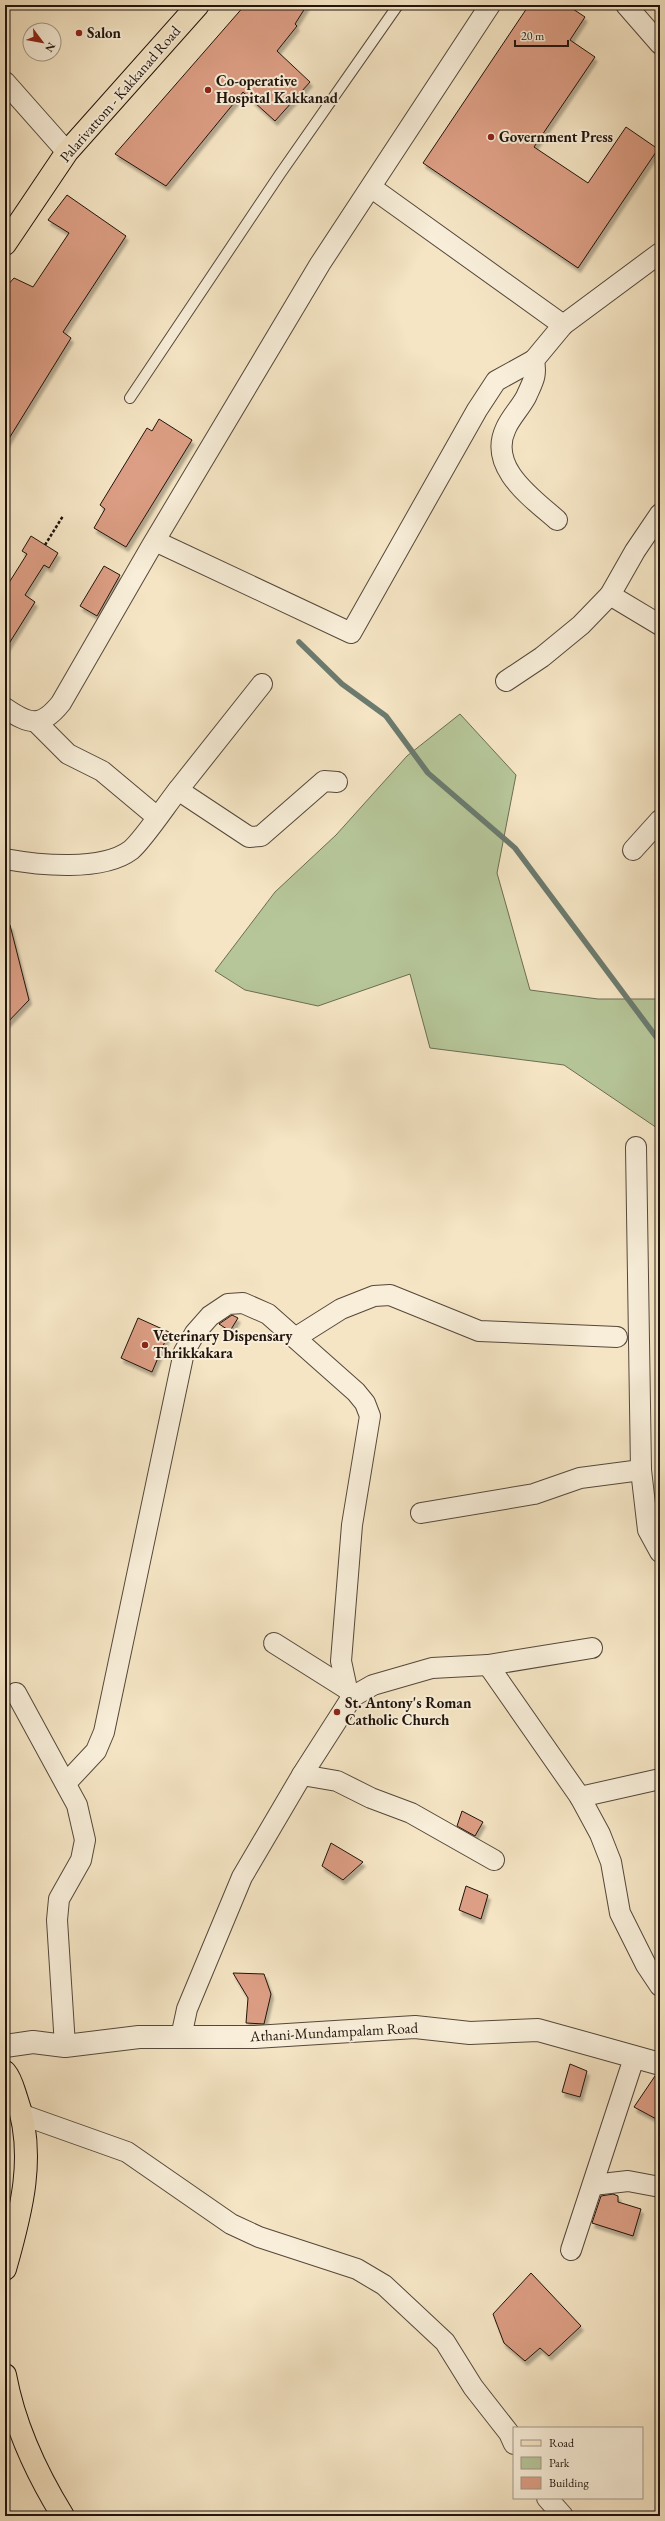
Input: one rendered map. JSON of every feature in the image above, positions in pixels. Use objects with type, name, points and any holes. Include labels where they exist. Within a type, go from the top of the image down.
[{"type":"main road","name":"Palarivattom - Kakkanad Road","points":[[5,244],[67,152],[198,5]]},
{"type":"main road","points":[[5,2072],[23,2114],[27,2151],[24,2195],[5,2269]]},
{"type":"main road","points":[[5,2375],[10,2400],[27,2442],[51,2496],[63,2516]]},
{"type":"street","points":[[5,708],[26,721],[36,722],[53,713],[61,703],[154,541],[320,264],[372,188],[490,5]]},
{"type":"street","points":[[626,5],[660,44]]},
{"type":"street","points":[[5,82],[67,152]]},
{"type":"street","points":[[372,188],[563,325]]},
{"type":"street","points":[[154,541],[351,633],[476,410],[496,381],[534,360],[563,325],[660,253]]},
{"type":"street","points":[[534,360],[536,375],[520,409],[506,428],[501,448],[506,469],[526,493],[557,520]]},
{"type":"street","points":[[506,682],[542,657],[581,626],[610,595],[635,551],[660,514]]},
{"type":"street","points":[[610,595],[660,625]]},
{"type":"street","points":[[5,859],[43,866],[99,863],[130,850],[262,684]]},
{"type":"street","points":[[36,722],[68,754],[102,771],[157,817]]},
{"type":"street","points":[[178,790],[249,837],[261,836],[324,781],[338,782]]},
{"type":"street","points":[[633,850],[660,820]]},
{"type":"street","points":[[636,1147],[641,1470],[648,1530],[660,1552]]},
{"type":"street","points":[[295,1338],[341,1309],[374,1296],[390,1295],[479,1331],[617,1337]]},
{"type":"street","points":[[66,1783],[96,1751],[104,1732],[184,1352],[196,1333],[210,1316],[228,1304],[243,1303],[254,1306],[268,1314],[366,1402],[370,1416],[352,1525],[341,1661],[349,1693]]},
{"type":"street","points":[[422,1513],[534,1494],[580,1478],[641,1470]]},
{"type":"street","points":[[274,1643],[349,1693]]},
{"type":"street","points":[[181,2037],[188,2010],[242,1877],[349,1693],[404,1675],[432,1668],[488,1665],[592,1648]]},
{"type":"street","points":[[488,1665],[580,1797],[600,1834],[611,1862],[620,1913],[646,1965],[660,1986]]},
{"type":"street","points":[[16,1693],[77,1805],[86,1840],[81,1860],[59,1899],[57,1920],[65,2046]]},
{"type":"street","points":[[302,1775],[338,1781],[371,1798],[411,1813],[494,1860]]},
{"type":"street","points":[[580,1797],[660,1779]]},
{"type":"street","name":"Athani-Mundampalam Road","points":[[5,2046],[33,2042],[65,2046],[139,2037],[254,2037],[415,2027],[470,2032],[538,2030],[634,2058],[660,2064]]},
{"type":"street","points":[[571,2250],[634,2058]]},
{"type":"street","points":[[23,2114],[127,2152],[231,2224],[259,2237],[357,2269],[372,2276],[384,2285],[445,2342],[473,2387],[509,2433],[513,2442]]},
{"type":"street","points":[[593,2185],[628,2181],[660,2187]]},
{"type":"street","points":[[548,2499],[563,2516]]},
{"type":"lane","points":[[130,398],[280,174],[398,5]]},
{"type":"path","points":[[45,545],[63,516]]},
{"type":"green space","points":[[460,714],[516,775],[497,873],[530,990],[598,999],[660,999],[660,1130],[564,1065],[430,1048],[410,974],[318,1006],[245,990],[215,971],[275,892],[336,835],[407,756]]},
{"type":"building","name":"Co-operative Hospital Kakkanad","points":[[245,5],[307,5],[295,24],[297,26],[277,51],[310,82],[275,121],[243,92],[166,186],[115,154]]},
{"type":"building","name":"Government Press","points":[[529,5],[567,5],[585,17],[570,40],[595,57],[534,147],[588,183],[626,127],[658,149],[578,268],[423,163]]},
{"type":"building","points":[[67,195],[126,236],[63,332],[71,338],[5,445],[5,288],[14,278],[33,287],[69,233],[48,220]]},
{"type":"building","points":[[159,419],[192,440],[126,547],[94,528],[105,509],[100,505],[147,428],[152,431]]},
{"type":"building","points":[[31,536],[58,553],[49,568],[44,565],[25,595],[35,602],[5,650],[5,589],[27,554],[22,551]]},
{"type":"building","points":[[104,566],[120,575],[97,616],[80,606]]},
{"type":"building","points":[[5,925],[10,925],[29,1000],[5,1025]]},
{"type":"building","points":[[232,1315],[238,1318],[230,1331],[219,1324]]},
{"type":"building","name":"Veterinary Dispensary Thrikkakara","points":[[138,1318],[169,1332],[152,1372],[121,1358]]},
{"type":"building","points":[[462,1811],[483,1822],[475,1836],[457,1826]]},
{"type":"building","points":[[331,1843],[363,1862],[343,1880],[322,1866]]},
{"type":"building","points":[[466,1886],[488,1895],[481,1919],[459,1910]]},
{"type":"building","points":[[233,1973],[264,1974],[271,1994],[264,2024],[246,2023],[248,1998]]},
{"type":"building","points":[[570,2064],[587,2071],[580,2097],[562,2092]]},
{"type":"building","points":[[655,2076],[660,2076],[660,2121],[634,2107]]},
{"type":"building","points":[[613,2194],[618,2196],[618,2202],[641,2209],[633,2236],[592,2223],[601,2196]]},
{"type":"building","points":[[531,2273],[581,2326],[549,2356],[540,2348],[525,2361],[504,2343],[493,2314]]},
{"type":"waterway","points":[[299,642],[342,684],[386,716],[428,773],[515,848],[660,1042]]},
{"type":"place","name":"Salon","points":[[79,33]]},
{"type":"place","name":"Co-operative Hospital Kakkanad","points":[[208,90]]},
{"type":"place","name":"Government Press","points":[[491,137]]},
{"type":"place","name":"Veterinary Dispensary Thrikkakara","points":[[145,1345]]},
{"type":"place","name":"St. Antony's Roman Catholic Church","points":[[337,1712]]}]
